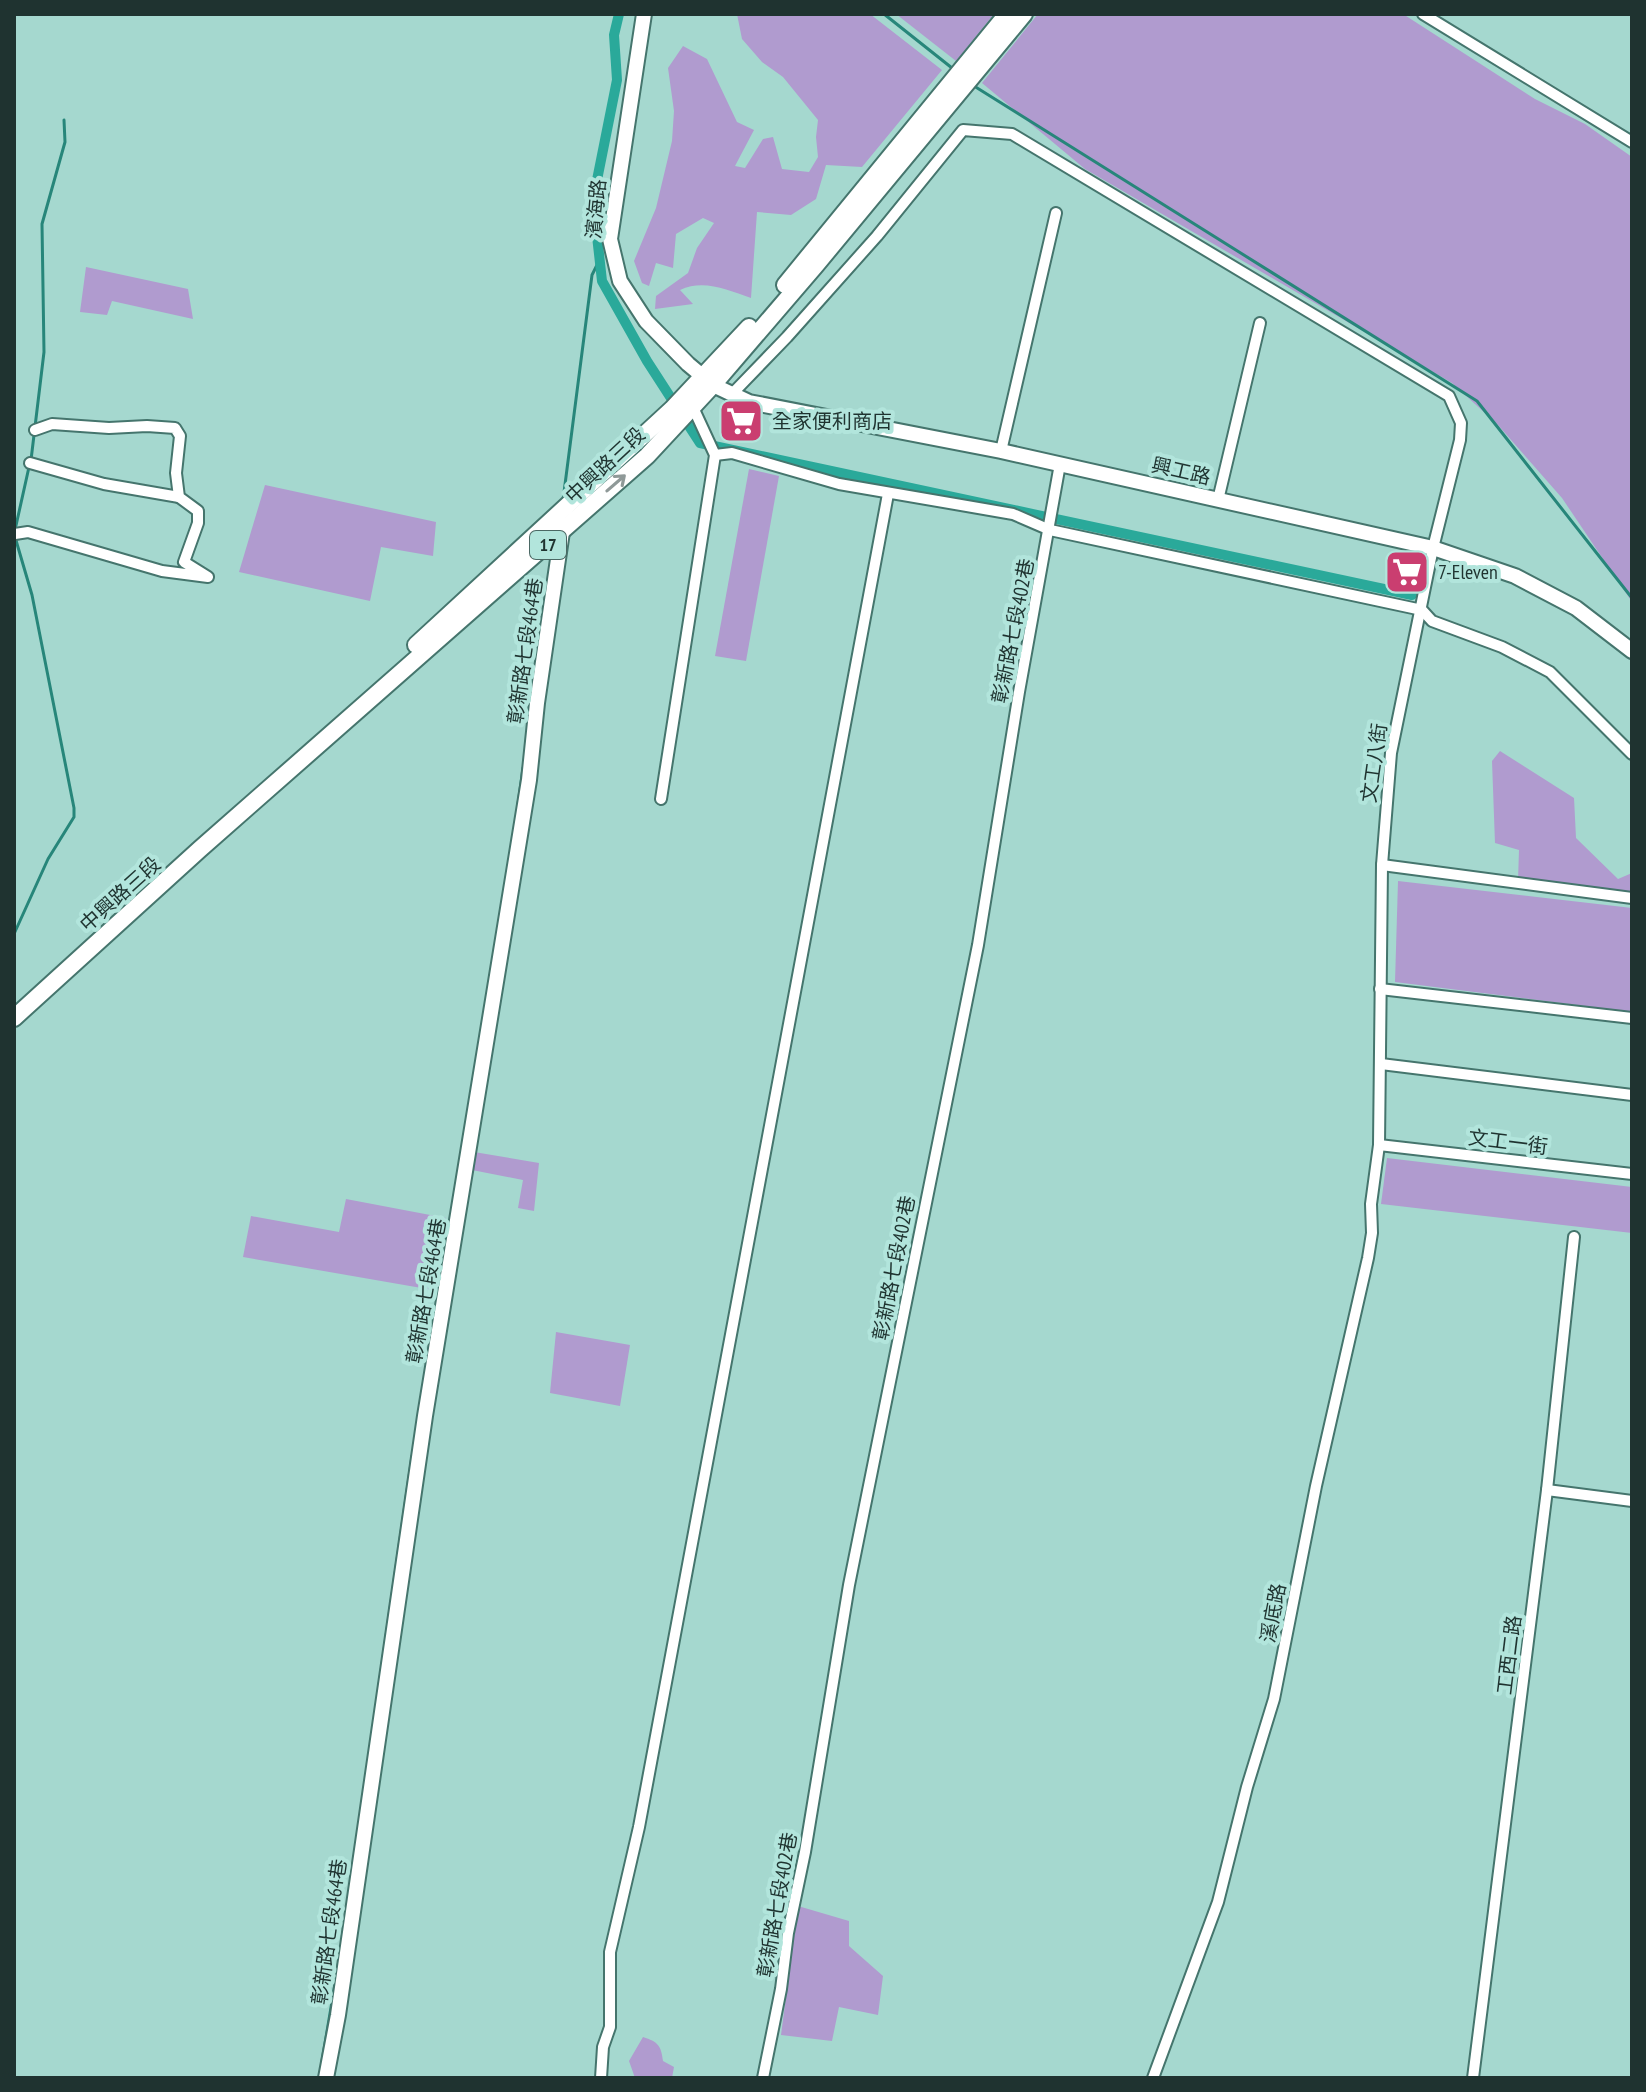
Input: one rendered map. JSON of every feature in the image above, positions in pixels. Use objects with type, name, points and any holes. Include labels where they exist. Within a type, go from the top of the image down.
[{"type":"main road","name":"中興路三段","points":[[14,1018],[211,838],[647,456],[693,407],[708,381],[764,310],[1007,14]]},
{"type":"main road","name":"中興路三段","points":[[708,381],[1024,14]]},
{"type":"main road","name":"中興路三段","points":[[14,1004],[565,510],[693,407]]},
{"type":"street","name":"濱海路","points":[[644,14],[610,239],[620,281],[646,321],[708,381]]},
{"type":"street","points":[[1423,14],[1632,142]]},
{"type":"street","name":"文工八街","points":[[732,394],[877,236],[963,130],[1012,134],[1449,396],[1461,423],[1460,440],[1433,548],[1391,753],[1382,865],[1379,1145]]},
{"type":"street","points":[[1001,451],[1056,213]]},
{"type":"street","points":[[1218,500],[1260,323]]},
{"type":"street","name":"興工路","points":[[708,381],[749,402],[1001,451],[1433,548],[1481,562],[1576,608],[1632,651]]},
{"type":"street","points":[[661,799],[715,451],[693,407]]},
{"type":"street","points":[[35,430],[52,424],[175,428],[180,436],[176,473],[179,497]]},
{"type":"street","points":[[715,451],[732,453],[839,484],[1013,514],[1050,530],[1422,610],[1432,621],[1502,647],[1550,672],[1632,754]]},
{"type":"street","points":[[15,534],[28,532],[162,571],[208,577],[184,562],[198,523],[198,511],[179,497],[104,484],[30,463]]},
{"type":"street","name":"彰新路七段402巷","points":[[763,2078],[805,1852],[849,1585],[978,945],[1060,464]]},
{"type":"street","points":[[601,2078],[603,2047],[610,2027],[610,1952],[639,1827],[888,494]]},
{"type":"street","name":"彰新路七段464巷","points":[[326,2078],[338,2015],[425,1416],[526,795],[565,510]]},
{"type":"street","points":[[1382,865],[1632,898]]},
{"type":"street","points":[[1380,989],[1632,1018]]},
{"type":"street","points":[[1381,1064],[1632,1095]]},
{"type":"street","name":"文工一街","points":[[1379,1145],[1632,1174]]},
{"type":"street","name":"溪底路","points":[[1153,2078],[1218,1902],[1247,1787],[1274,1699],[1316,1486],[1368,1258],[1379,1145]]},
{"type":"street","name":"工西二路","points":[[1473,2078],[1547,1490],[1574,1237]]},
{"type":"street","points":[[1547,1490],[1632,1501]]},
{"type":"shaded area","points":[[737,14],[870,14],[942,70],[862,167],[826,165],[816,199],[791,215],[757,212],[751,298],[698,285],[680,290],[693,304],[655,309],[656,296],[688,273],[697,248],[714,223],[703,218],[676,234],[673,268],[656,263],[649,286],[642,283],[634,261],[656,208],[672,141],[674,111],[668,68],[683,46],[707,59],[737,122],[754,130],[735,166],[745,168],[763,139],[773,137],[782,169],[809,172],[818,157],[818,120],[783,77],[762,62],[742,39]]},
{"type":"shaded area","points":[[896,14],[994,14],[956,61]]},
{"type":"shaded area","points":[[1038,14],[1403,14],[1535,99],[1585,124],[1632,157],[1632,602],[1562,498],[1498,425],[1452,383],[1085,169],[982,83]]},
{"type":"shaded area","points":[[86,267],[188,289],[193,319],[112,301],[107,315],[80,312]]},
{"type":"shaded area","points":[[749,469],[779,476],[746,661],[715,656]]},
{"type":"shaded area","points":[[265,485],[436,522],[433,556],[381,547],[370,601],[239,572]]},
{"type":"shaded area","points":[[1500,751],[1574,798],[1576,838],[1618,879],[1632,873],[1632,895],[1518,881],[1519,850],[1495,843],[1492,761]]},
{"type":"shaded area","points":[[1398,881],[1632,908],[1632,1012],[1395,982]]},
{"type":"shaded area","points":[[474,1152],[539,1163],[534,1211],[518,1208],[523,1180],[472,1170]]},
{"type":"shaded area","points":[[1387,1158],[1632,1187],[1632,1233],[1381,1204]]},
{"type":"shaded area","points":[[346,1199],[446,1218],[433,1290],[243,1257],[251,1216],[339,1232]]},
{"type":"shaded area","points":[[556,1332],[630,1345],[620,1406],[550,1393]]},
{"type":"shaded area","points":[[798,1906],[849,1921],[849,1946],[883,1976],[878,2015],[839,2007],[832,2041],[781,2035]]},
{"type":"shaded area","points":[[643,2037],[658,2045],[663,2061],[674,2067],[672,2078],[635,2078],[629,2061]]},
{"type":"waterway","points":[[619,14],[614,35],[617,80],[593,200],[602,281],[647,361],[700,443],[1412,595]]},
{"type":"waterway","points":[[884,14],[952,68]]},
{"type":"waterway","points":[[974,86],[1477,401],[1632,598]]},
{"type":"waterway","points":[[31,460],[44,352],[42,224],[65,142],[64,120]]},
{"type":"waterway","points":[[563,500],[592,275],[600,259]]},
{"type":"waterway","points":[[15,530],[29,467]]},
{"type":"waterway","points":[[14,934],[48,859],[74,817],[32,595],[15,537]]},
{"type":"waterway","points":[[518,804],[523,768]]},
{"type":"waterway","points":[[379,1685],[412,1456]]},
{"type":"waterway","points":[[322,2061],[340,1954]]},
{"type":"place","name":"全家便利商店","points":[[741,421]]},
{"type":"place","name":"7-Eleven","points":[[1407,572]]}]
